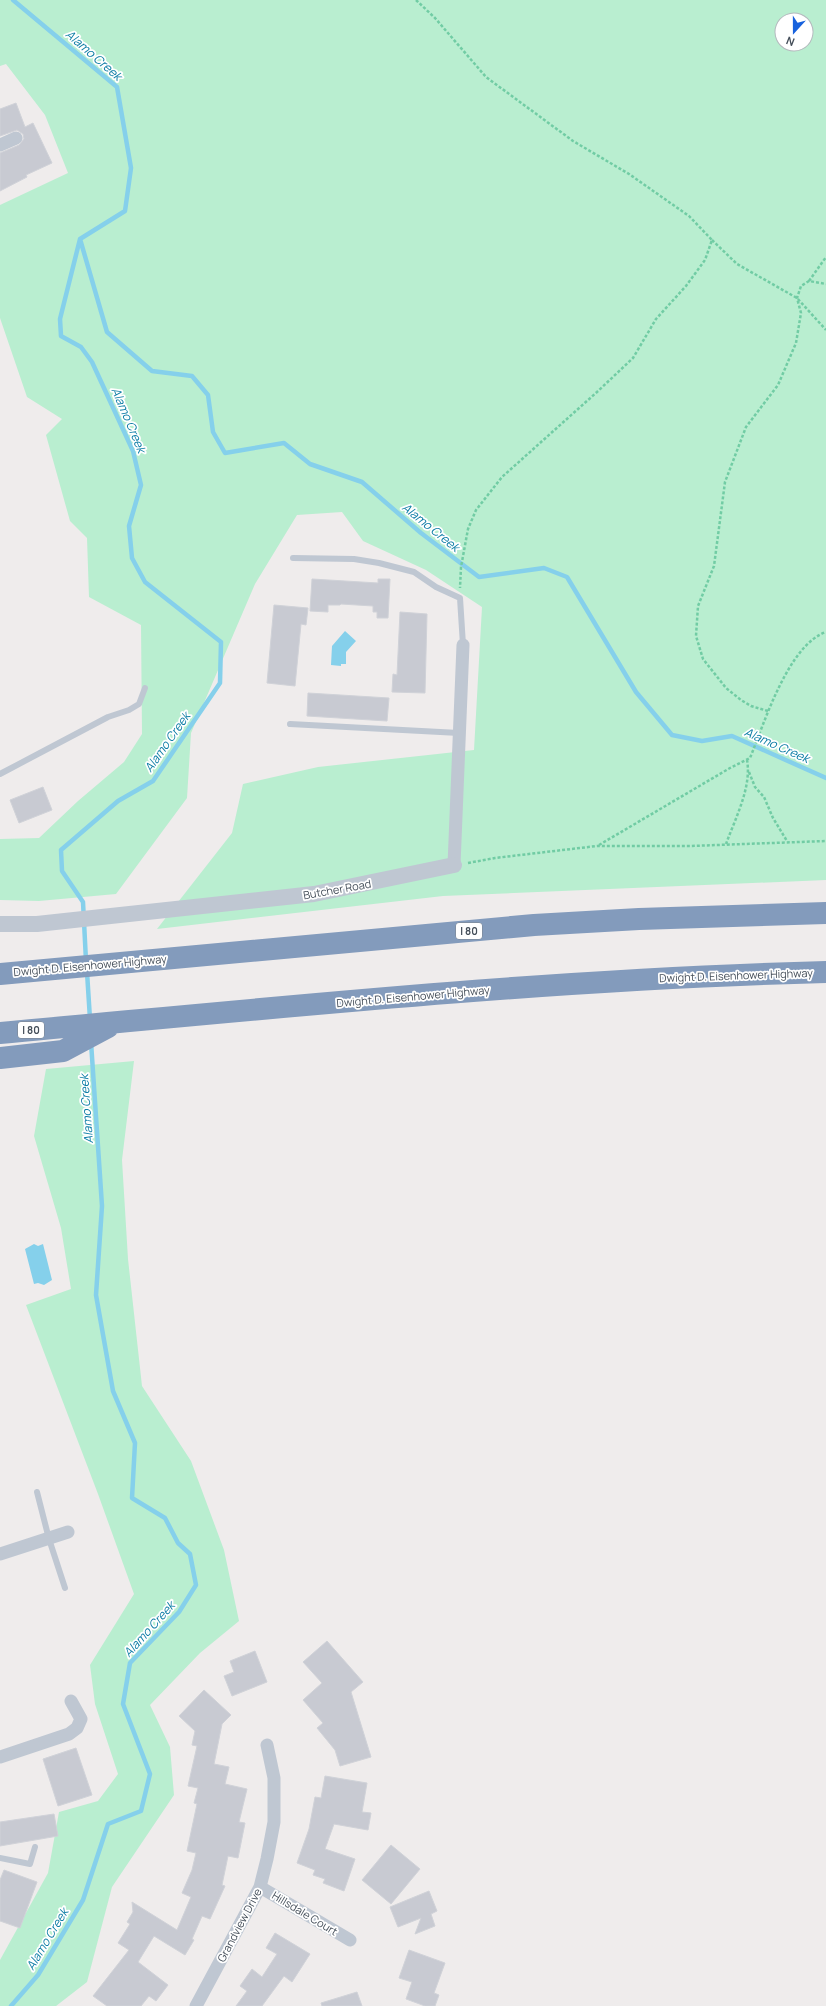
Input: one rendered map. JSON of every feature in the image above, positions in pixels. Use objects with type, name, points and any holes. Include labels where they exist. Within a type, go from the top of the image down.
[{"type":"highway","name":"Dwight D. Eisenhower Highway","points":[[0,974],[534,925],[639,919],[826,913]]},
{"type":"highway","points":[[0,966],[49,969]]},
{"type":"highway","name":"Dwight D. Eisenhower Highway","points":[[0,1033],[421,994],[526,986],[646,978],[826,972]]},
{"type":"highway","points":[[0,1058],[63,1050],[117,1022]]},
{"type":"street","points":[[0,145],[16,138]]},
{"type":"street","points":[[454,865],[463,645]]},
{"type":"street","name":"Butcher Road","points":[[0,924],[37,924],[104,918],[314,894],[454,865]]},
{"type":"street","points":[[0,1554],[68,1532]]},
{"type":"street","points":[[0,1757],[68,1734],[77,1728],[81,1719],[71,1702]]},
{"type":"street","name":"Grandview Drive","points":[[196,2006],[260,1887],[268,1859],[274,1822],[274,1778],[267,1746]]},
{"type":"street","name":"Hillsdale Court","points":[[260,1887],[350,1940]]},
{"type":"lane","points":[[293,558],[354,559],[379,563],[414,572],[436,587],[460,598],[463,645]]},
{"type":"lane","points":[[0,774],[108,717],[129,710],[139,704],[145,688]]},
{"type":"lane","points":[[290,724],[459,733]]},
{"type":"lane","points":[[37,1492],[49,1539],[65,1588]]},
{"type":"lane","points":[[0,1858],[30,1864],[35,1847]]},
{"type":"path","points":[[416,0],[435,18],[486,77],[573,141],[629,174],[690,216],[737,264],[797,298],[826,330]]},
{"type":"path","points":[[460,598],[460,567],[468,529],[476,510],[502,477],[633,358],[656,319],[686,286],[705,260],[712,240]]},
{"type":"path","points":[[768,712],[751,706],[726,688],[702,659],[696,636],[698,606],[715,560],[725,482],[746,427],[778,385],[796,343],[801,313],[797,298],[801,286],[809,281],[826,257]]},
{"type":"path","points":[[809,281],[826,284]]},
{"type":"path","points":[[597,846],[730,768],[750,758],[768,712],[791,665],[804,648],[826,632]]},
{"type":"path","points":[[747,760],[749,771],[755,787],[764,797],[773,818],[787,841]]},
{"type":"path","points":[[726,844],[743,796],[749,771]]},
{"type":"path","points":[[454,865],[495,858],[597,846],[826,841]]},
{"type":"green space","points":[[0,0],[826,0],[826,880],[443,896],[157,929],[232,833],[243,784],[318,767],[474,750],[482,607],[426,570],[363,541],[342,512],[297,515],[255,584],[191,733],[187,798],[116,894],[39,901],[0,900],[0,839],[39,838],[78,801],[124,762],[142,734],[141,625],[89,597],[87,538],[70,521],[46,435],[62,419],[27,397],[0,318],[0,205],[68,173],[45,115],[6,64],[0,66]]},
{"type":"green space","points":[[134,1061],[122,1160],[128,1259],[142,1386],[191,1461],[224,1550],[239,1621],[200,1653],[150,1705],[170,1747],[174,1795],[112,1887],[87,1982],[56,2006],[0,2006],[0,1960],[48,1873],[59,1812],[98,1801],[118,1774],[95,1704],[90,1665],[134,1594],[98,1494],[26,1305],[71,1289],[61,1228],[34,1136],[46,1069]]},
{"type":"water","points":[[345,631],[356,641],[346,652],[346,664],[341,664],[341,666],[331,665],[332,646]]},
{"type":"water","points":[[34,1244],[38,1246],[43,1244],[52,1280],[44,1285],[38,1283],[34,1284],[25,1249]]},
{"type":"building","points":[[16,103],[25,127],[33,123],[52,163],[26,175],[27,177],[0,191],[0,153],[19,145],[24,139],[23,134],[17,130],[0,136],[0,109]]},
{"type":"building","points":[[312,579],[378,583],[378,579],[390,579],[388,618],[377,618],[377,612],[373,612],[373,606],[341,604],[328,605],[328,612],[310,611]]},
{"type":"building","points":[[274,605],[308,608],[306,625],[301,624],[295,686],[267,683]]},
{"type":"building","points":[[400,612],[427,614],[425,693],[392,692],[393,674],[397,675]]},
{"type":"building","points":[[308,693],[389,698],[387,721],[307,716]]},
{"type":"building","points":[[43,787],[52,810],[19,823],[10,800]]},
{"type":"building","points":[[327,1641],[363,1682],[351,1692],[371,1757],[340,1766],[335,1750],[317,1728],[323,1723],[303,1700],[322,1683],[303,1662]]},
{"type":"building","points":[[255,1651],[267,1682],[232,1696],[224,1676],[234,1672],[230,1661]]},
{"type":"building","points":[[204,1690],[231,1715],[222,1724],[214,1764],[229,1767],[225,1784],[247,1789],[239,1822],[245,1823],[238,1858],[228,1856],[222,1885],[225,1886],[210,1919],[202,1916],[192,1939],[194,1940],[185,1955],[154,1936],[138,1962],[168,1985],[156,2001],[149,1996],[141,2006],[107,2006],[93,1996],[129,1950],[118,1943],[130,1924],[127,1922],[133,1912],[132,1902],[177,1930],[191,1897],[182,1893],[192,1870],[196,1853],[187,1851],[197,1804],[194,1803],[198,1788],[188,1786],[197,1746],[192,1745],[195,1731],[179,1716]]},
{"type":"building","points":[[76,1748],[92,1795],[58,1806],[43,1759]]},
{"type":"building","points":[[325,1776],[367,1783],[362,1812],[371,1813],[368,1830],[334,1824],[325,1849],[355,1859],[344,1891],[323,1883],[325,1879],[313,1875],[315,1870],[297,1863],[309,1829],[315,1797],[321,1798]]},
{"type":"building","points":[[54,1814],[58,1836],[0,1846],[0,1822]]},
{"type":"building","points":[[391,1845],[420,1869],[391,1904],[362,1880]]},
{"type":"building","points":[[4,1870],[37,1882],[20,1928],[0,1921],[0,1880]]},
{"type":"building","points":[[429,1891],[437,1911],[431,1914],[435,1926],[415,1934],[421,1918],[398,1927],[390,1907]]},
{"type":"building","points":[[275,1933],[310,1954],[292,1982],[284,1976],[262,2006],[236,2006],[247,1991],[240,1986],[252,1969],[262,1977],[277,1954],[266,1948]]},
{"type":"building","points":[[409,1950],[445,1963],[434,1993],[439,1995],[435,2006],[425,2006],[406,1999],[412,1982],[399,1978]]},
{"type":"building","points":[[357,1992],[362,2006],[322,2006],[321,2003]]},
{"type":"waterway","name":"Alamo Creek","points":[[13,0],[117,87],[131,168],[125,211],[80,239],[107,332],[152,371],[192,376],[208,395],[213,432],[225,453],[284,443],[310,464],[362,482],[421,533],[479,577],[544,568],[567,577],[636,692],[672,735],[702,741],[732,736],[826,778]]},
{"type":"waterway","name":"Alamo Creek","points":[[80,239],[60,319],[61,336],[81,347],[92,362],[133,451],[141,485],[129,526],[132,558],[145,582],[221,642],[220,683],[153,781],[118,801],[61,850],[62,871],[83,902],[86,961]]},
{"type":"waterway","name":"Alamo Creek","points":[[87,972],[90,1019]]},
{"type":"waterway","name":"Alamo Creek","points":[[11,2006],[38,1975],[83,1900],[108,1824],[141,1811],[150,1774],[123,1704],[130,1663],[179,1612],[196,1585],[190,1554],[178,1543],[165,1518],[132,1498],[135,1443],[113,1391],[96,1295],[102,1206],[91,1042]]}]
